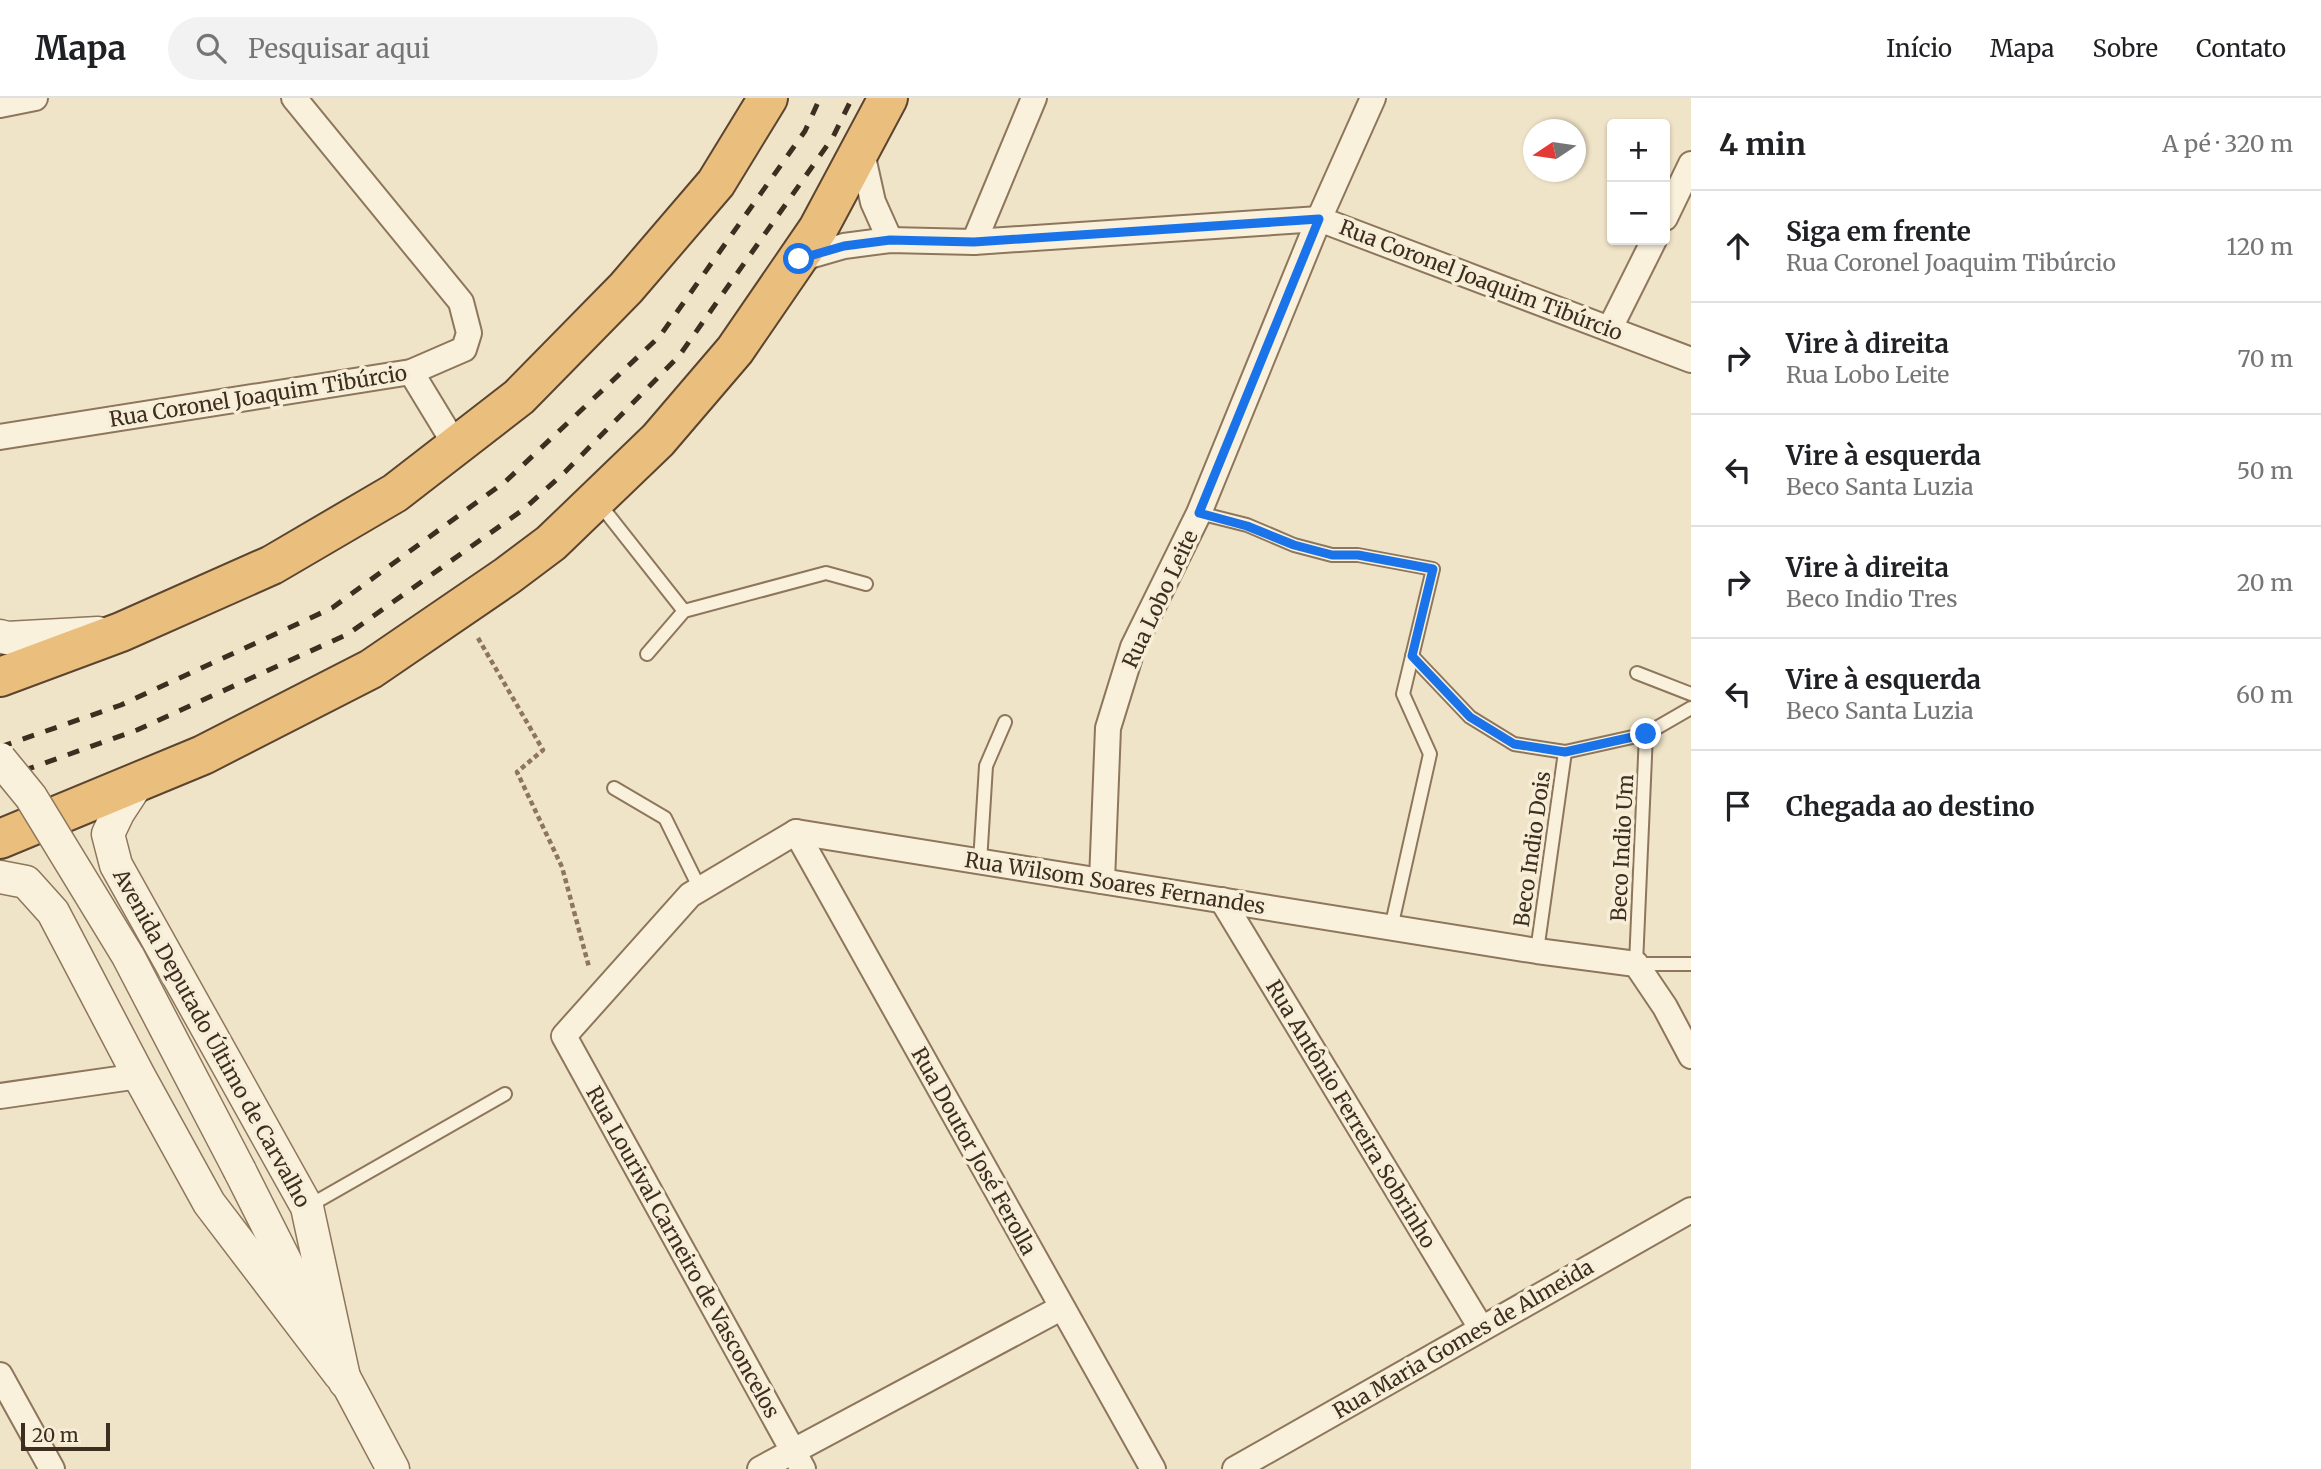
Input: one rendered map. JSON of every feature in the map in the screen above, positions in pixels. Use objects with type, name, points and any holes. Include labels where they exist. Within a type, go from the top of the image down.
[{"type":"highway","points":[[0,677],[121,632],[272,565],[395,493],[519,397],[626,288],[716,183],[768,98]]},
{"type":"highway","points":[[0,839],[203,755],[371,669],[551,543],[658,440],[736,350],[818,229],[888,98]]},
{"type":"street","points":[[0,105],[35,98]]},
{"type":"street","name":"Rua Coronel Joaquim Tibúrcio","points":[[0,438],[411,372],[464,349],[468,332],[461,302],[293,98]]},
{"type":"street","points":[[974,242],[1034,98]]},
{"type":"street","name":"Rua Lobo Leite","points":[[1102,881],[1108,728],[1133,647],[1199,513],[1319,219],[1373,98]]},
{"type":"street","points":[[860,148],[873,202],[890,240]]},
{"type":"street","points":[[1670,208],[1691,164]]},
{"type":"street","name":"Rua Coronel Joaquim Tibúrcio","points":[[799,259],[844,246],[890,240],[974,242],[1319,219],[1691,360]]},
{"type":"street","points":[[1610,328],[1652,245]]},
{"type":"street","points":[[411,372],[456,446]]},
{"type":"street","points":[[0,636],[6,638],[121,632]]},
{"type":"street","name":"Avenida Deputado Último de Carvalho","points":[[0,759],[31,797],[128,956],[240,1171],[345,1382],[393,1469]]},
{"type":"street","name":"Avenida Deputado Último de Carvalho","points":[[137,783],[108,834],[116,865],[307,1207],[345,1382]]},
{"type":"street","points":[[597,998],[690,895],[796,832]]},
{"type":"street","name":"Rua Wilsom Soares Fernandes","points":[[796,832],[1537,951],[1636,964]]},
{"type":"street","name":"Rua Doutor José Ferolla","points":[[796,832],[1153,1469]]},
{"type":"street","name":"Avenida Deputado Último de Carvalho","points":[[0,877],[26,882],[53,912],[209,1203],[345,1382]]},
{"type":"street","name":"Rua Antônio Ferreira Sobrinho","points":[[1222,900],[1481,1328]]},
{"type":"street","points":[[1636,964],[1665,1007],[1691,1056]]},
{"type":"street","name":"Rua Lourival Carneiro de Vasconcelos","points":[[597,998],[564,1036],[797,1460]]},
{"type":"street","points":[[0,1096],[139,1076]]},
{"type":"street","name":"Rua Maria Gomes de Almeida","points":[[1235,1469],[1691,1210]]},
{"type":"street","points":[[760,1469],[797,1460],[1061,1308]]},
{"type":"street","points":[[0,1375],[52,1469]]},
{"type":"lane","points":[[596,499],[684,611]]},
{"type":"lane","points":[[1199,513],[1332,555],[1358,555],[1433,569],[1403,694],[1430,754],[1391,928]]},
{"type":"lane","points":[[647,654],[684,611],[827,573],[866,584]]},
{"type":"lane","points":[[1412,656],[1470,717],[1514,744],[1565,752],[1646,734],[1691,708]]},
{"type":"lane","points":[[1637,673],[1691,694]]},
{"type":"lane","points":[[980,862],[986,766],[1005,722]]},
{"type":"lane","name":"Beco Indio Um","points":[[1636,964],[1646,734]]},
{"type":"lane","name":"Beco Indio Dois","points":[[1537,951],[1565,752]]},
{"type":"lane","points":[[614,788],[666,818],[700,889]]},
{"type":"lane","points":[[1636,964],[1691,964]]},
{"type":"lane","points":[[307,1207],[505,1094]]},
{"type":"path","points":[[460,608],[543,750],[517,772],[562,867],[597,998]]},
{"type":"railway","points":[[0,747],[121,705],[332,608],[506,481],[660,336],[805,131],[820,98]]},
{"type":"railway","points":[[0,779],[137,730],[348,634],[524,509],[565,472],[679,356],[833,137],[852,98]]},
{"type":"route","points":[[799,259],[844,246],[890,240],[974,242],[1319,219],[1199,513],[1332,555],[1358,555],[1433,569],[1412,656],[1470,717],[1514,744],[1565,752],[1646,734]]}]
